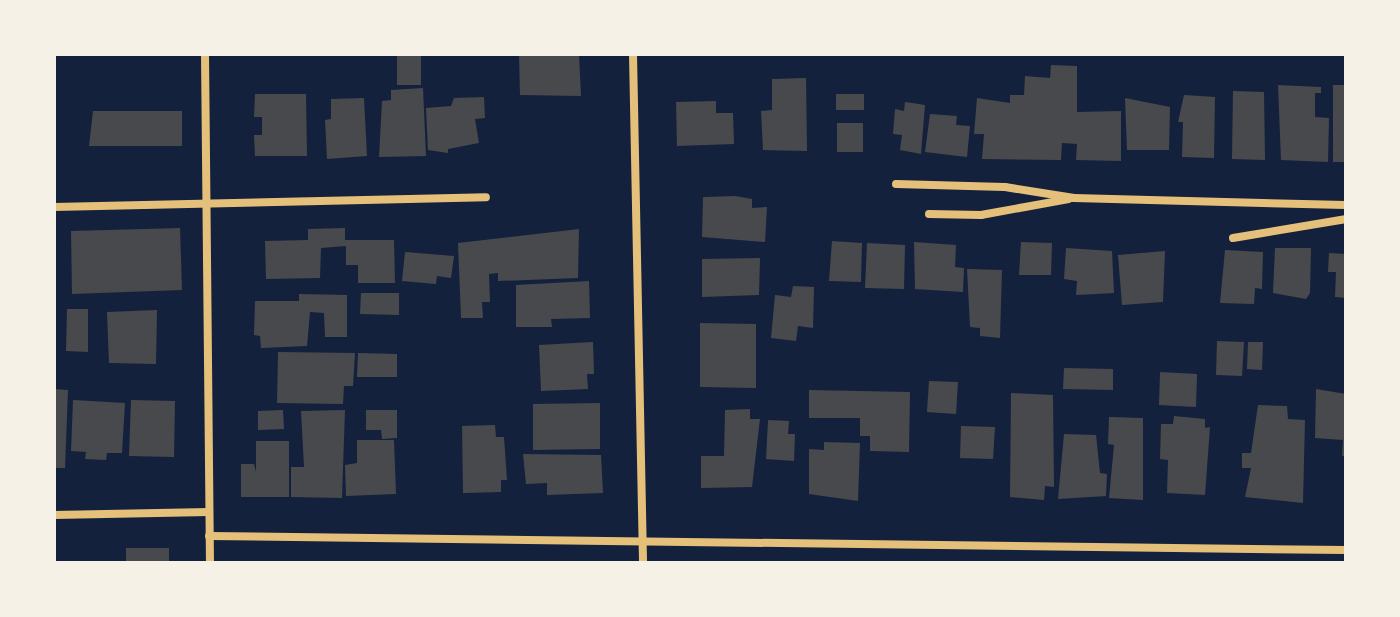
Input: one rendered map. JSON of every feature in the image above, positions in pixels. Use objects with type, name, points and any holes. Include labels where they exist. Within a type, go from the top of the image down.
[{"type":"street","points":[[205,54],[210,563]]},
{"type":"street","points":[[633,54],[643,563]]},
{"type":"street","points":[[896,184],[1005,187],[1074,198],[1346,205]]},
{"type":"street","points":[[54,207],[486,197]]},
{"type":"street","points":[[929,214],[981,215],[1074,198]]},
{"type":"street","points":[[1233,238],[1346,219]]},
{"type":"street","points":[[54,515],[209,512]]},
{"type":"street","points":[[209,536],[1346,550]]},
{"type":"building","points":[[397,54],[421,54],[421,85],[397,85]]},
{"type":"building","points":[[519,54],[579,54],[581,96],[520,95]]},
{"type":"building","points":[[1051,65],[1077,66],[1077,112],[1121,111],[1121,161],[1076,160],[1077,144],[1062,143],[1061,160],[982,159],[984,134],[974,134],[977,98],[1010,103],[1010,95],[1024,95],[1025,76],[1050,78]]},
{"type":"building","points":[[806,78],[807,151],[763,150],[761,111],[772,110],[772,79]]},
{"type":"building","points":[[1278,85],[1321,87],[1321,93],[1315,93],[1315,117],[1329,118],[1328,162],[1281,160]]},
{"type":"building","points":[[1333,85],[1346,85],[1346,162],[1333,162]]},
{"type":"building","points":[[423,88],[426,156],[379,157],[382,101],[391,100],[391,90]]},
{"type":"building","points":[[1233,91],[1264,92],[1265,160],[1232,159]]},
{"type":"building","points":[[255,94],[306,94],[307,156],[255,156],[254,135],[262,135],[262,117],[254,117]]},
{"type":"building","points":[[836,94],[864,94],[864,110],[836,110]]},
{"type":"building","points":[[1184,95],[1215,97],[1214,158],[1182,157],[1183,122],[1178,122]]},
{"type":"building","points":[[484,97],[485,118],[475,119],[479,143],[448,149],[448,153],[428,150],[426,108],[451,106],[454,98]]},
{"type":"building","points":[[364,98],[367,156],[327,159],[325,120],[331,119],[331,99]]},
{"type":"building","points":[[1125,98],[1170,107],[1169,150],[1127,150]]},
{"type":"building","points":[[716,101],[716,113],[733,113],[734,144],[677,146],[676,102]]},
{"type":"building","points":[[905,102],[925,105],[921,154],[900,150],[902,135],[893,134],[895,109],[904,111]]},
{"type":"building","points":[[93,111],[182,111],[182,146],[89,146]]},
{"type":"building","points":[[930,114],[957,116],[956,125],[970,126],[967,157],[925,152]]},
{"type":"building","points":[[837,123],[863,123],[863,152],[837,152]]},
{"type":"building","points":[[703,197],[752,199],[752,208],[767,207],[765,242],[702,237]]},
{"type":"building","points":[[180,228],[182,290],[72,294],[71,231]]},
{"type":"building","points":[[345,228],[345,240],[394,240],[395,283],[358,283],[358,265],[346,265],[346,246],[321,248],[320,278],[266,279],[265,241],[308,240],[308,229]]},
{"type":"building","points":[[579,229],[578,278],[498,281],[498,273],[489,274],[490,302],[482,302],[483,318],[461,318],[458,243]]},
{"type":"building","points":[[832,241],[862,243],[861,282],[829,281]]},
{"type":"building","points":[[914,242],[956,245],[955,267],[964,268],[963,292],[915,289]]},
{"type":"building","points":[[1021,242],[1052,243],[1051,275],[1019,275]]},
{"type":"building","points":[[867,243],[905,245],[904,289],[865,288]]},
{"type":"building","points":[[1066,248],[1112,251],[1114,293],[1076,295],[1077,281],[1064,279]]},
{"type":"building","points":[[1275,248],[1311,248],[1310,293],[1306,299],[1273,293]]},
{"type":"building","points":[[1225,250],[1263,252],[1262,289],[1255,288],[1254,304],[1220,303]]},
{"type":"building","points":[[1165,251],[1163,302],[1122,305],[1118,255]]},
{"type":"building","points":[[405,252],[454,256],[451,278],[437,276],[436,284],[402,281]]},
{"type":"building","points":[[1329,253],[1346,254],[1346,298],[1335,297],[1336,272],[1328,272]]},
{"type":"building","points":[[760,258],[759,295],[702,297],[702,259]]},
{"type":"building","points":[[967,269],[1002,270],[1000,338],[980,336],[980,328],[970,327]]},
{"type":"building","points":[[589,281],[590,318],[551,319],[552,327],[516,327],[516,285]]},
{"type":"building","points":[[793,286],[814,287],[813,328],[798,326],[796,341],[771,338],[775,295],[791,297]]},
{"type":"building","points":[[361,293],[399,293],[399,315],[360,314]]},
{"type":"building","points":[[299,294],[347,295],[347,337],[325,337],[324,313],[310,312],[307,346],[261,348],[260,336],[254,335],[255,301],[299,301]]},
{"type":"building","points":[[67,309],[88,309],[88,352],[66,351]]},
{"type":"building","points":[[157,310],[156,364],[109,363],[107,312]]},
{"type":"building","points":[[700,323],[756,324],[756,388],[700,387]]},
{"type":"building","points":[[1217,341],[1244,342],[1242,376],[1216,375]]},
{"type":"building","points":[[593,342],[594,374],[587,374],[588,389],[541,391],[539,345]]},
{"type":"building","points":[[1248,342],[1263,342],[1262,370],[1247,369]]},
{"type":"building","points":[[278,352],[355,353],[353,386],[344,386],[343,404],[277,403]]},
{"type":"building","points":[[358,353],[397,354],[397,377],[357,377]]},
{"type":"building","points":[[1064,368],[1113,369],[1113,390],[1063,389]]},
{"type":"building","points":[[1160,372],[1197,374],[1196,407],[1159,405]]},
{"type":"building","points":[[929,381],[958,382],[956,414],[927,412]]},
{"type":"building","points":[[54,389],[68,390],[65,468],[54,468]]},
{"type":"building","points":[[1316,389],[1346,394],[1346,456],[1342,456],[1343,440],[1315,438]]},
{"type":"building","points":[[809,390],[910,392],[909,452],[870,451],[870,436],[860,436],[860,418],[809,418]]},
{"type":"building","points":[[1011,393],[1053,395],[1054,487],[1045,486],[1044,500],[1010,497]]},
{"type":"building","points":[[73,400],[125,403],[122,453],[107,453],[106,460],[85,459],[86,452],[71,451]]},
{"type":"building","points":[[131,400],[175,401],[174,457],[129,456]]},
{"type":"building","points":[[600,403],[600,449],[533,450],[533,404]]},
{"type":"building","points":[[1258,405],[1287,406],[1288,419],[1305,420],[1303,503],[1245,497],[1251,468],[1242,468],[1242,453],[1251,453]]},
{"type":"building","points":[[750,409],[750,419],[760,419],[752,487],[701,488],[701,456],[724,456],[725,410]]},
{"type":"building","points":[[283,410],[284,429],[258,430],[258,411]]},
{"type":"building","points":[[345,410],[342,498],[291,497],[291,467],[304,467],[301,411]]},
{"type":"building","points":[[366,410],[397,410],[397,438],[382,439],[381,430],[366,430]]},
{"type":"building","points":[[1174,416],[1205,419],[1205,428],[1210,427],[1205,495],[1167,493],[1168,460],[1160,459],[1161,424],[1173,424]]},
{"type":"building","points":[[1109,417],[1143,418],[1143,500],[1109,498],[1114,445],[1108,444]]},
{"type":"building","points":[[768,420],[789,421],[788,434],[795,434],[794,461],[766,459]]},
{"type":"building","points":[[495,425],[496,437],[504,437],[507,480],[501,480],[501,492],[463,493],[462,426]]},
{"type":"building","points":[[961,426],[995,427],[993,459],[960,458]]},
{"type":"building","points":[[1064,434],[1096,435],[1100,473],[1107,474],[1106,496],[1058,499]]},
{"type":"building","points":[[357,440],[394,440],[396,494],[346,496],[345,465],[357,463]]},
{"type":"building","points":[[256,441],[289,441],[289,497],[241,497],[241,464],[254,464],[256,472]]},
{"type":"building","points":[[824,442],[860,443],[858,501],[809,494],[809,449],[824,450]]},
{"type":"building","points":[[523,454],[601,455],[603,493],[547,495],[547,483],[526,484]]},
{"type":"building","points":[[126,548],[169,548],[169,563],[126,563]]}]
